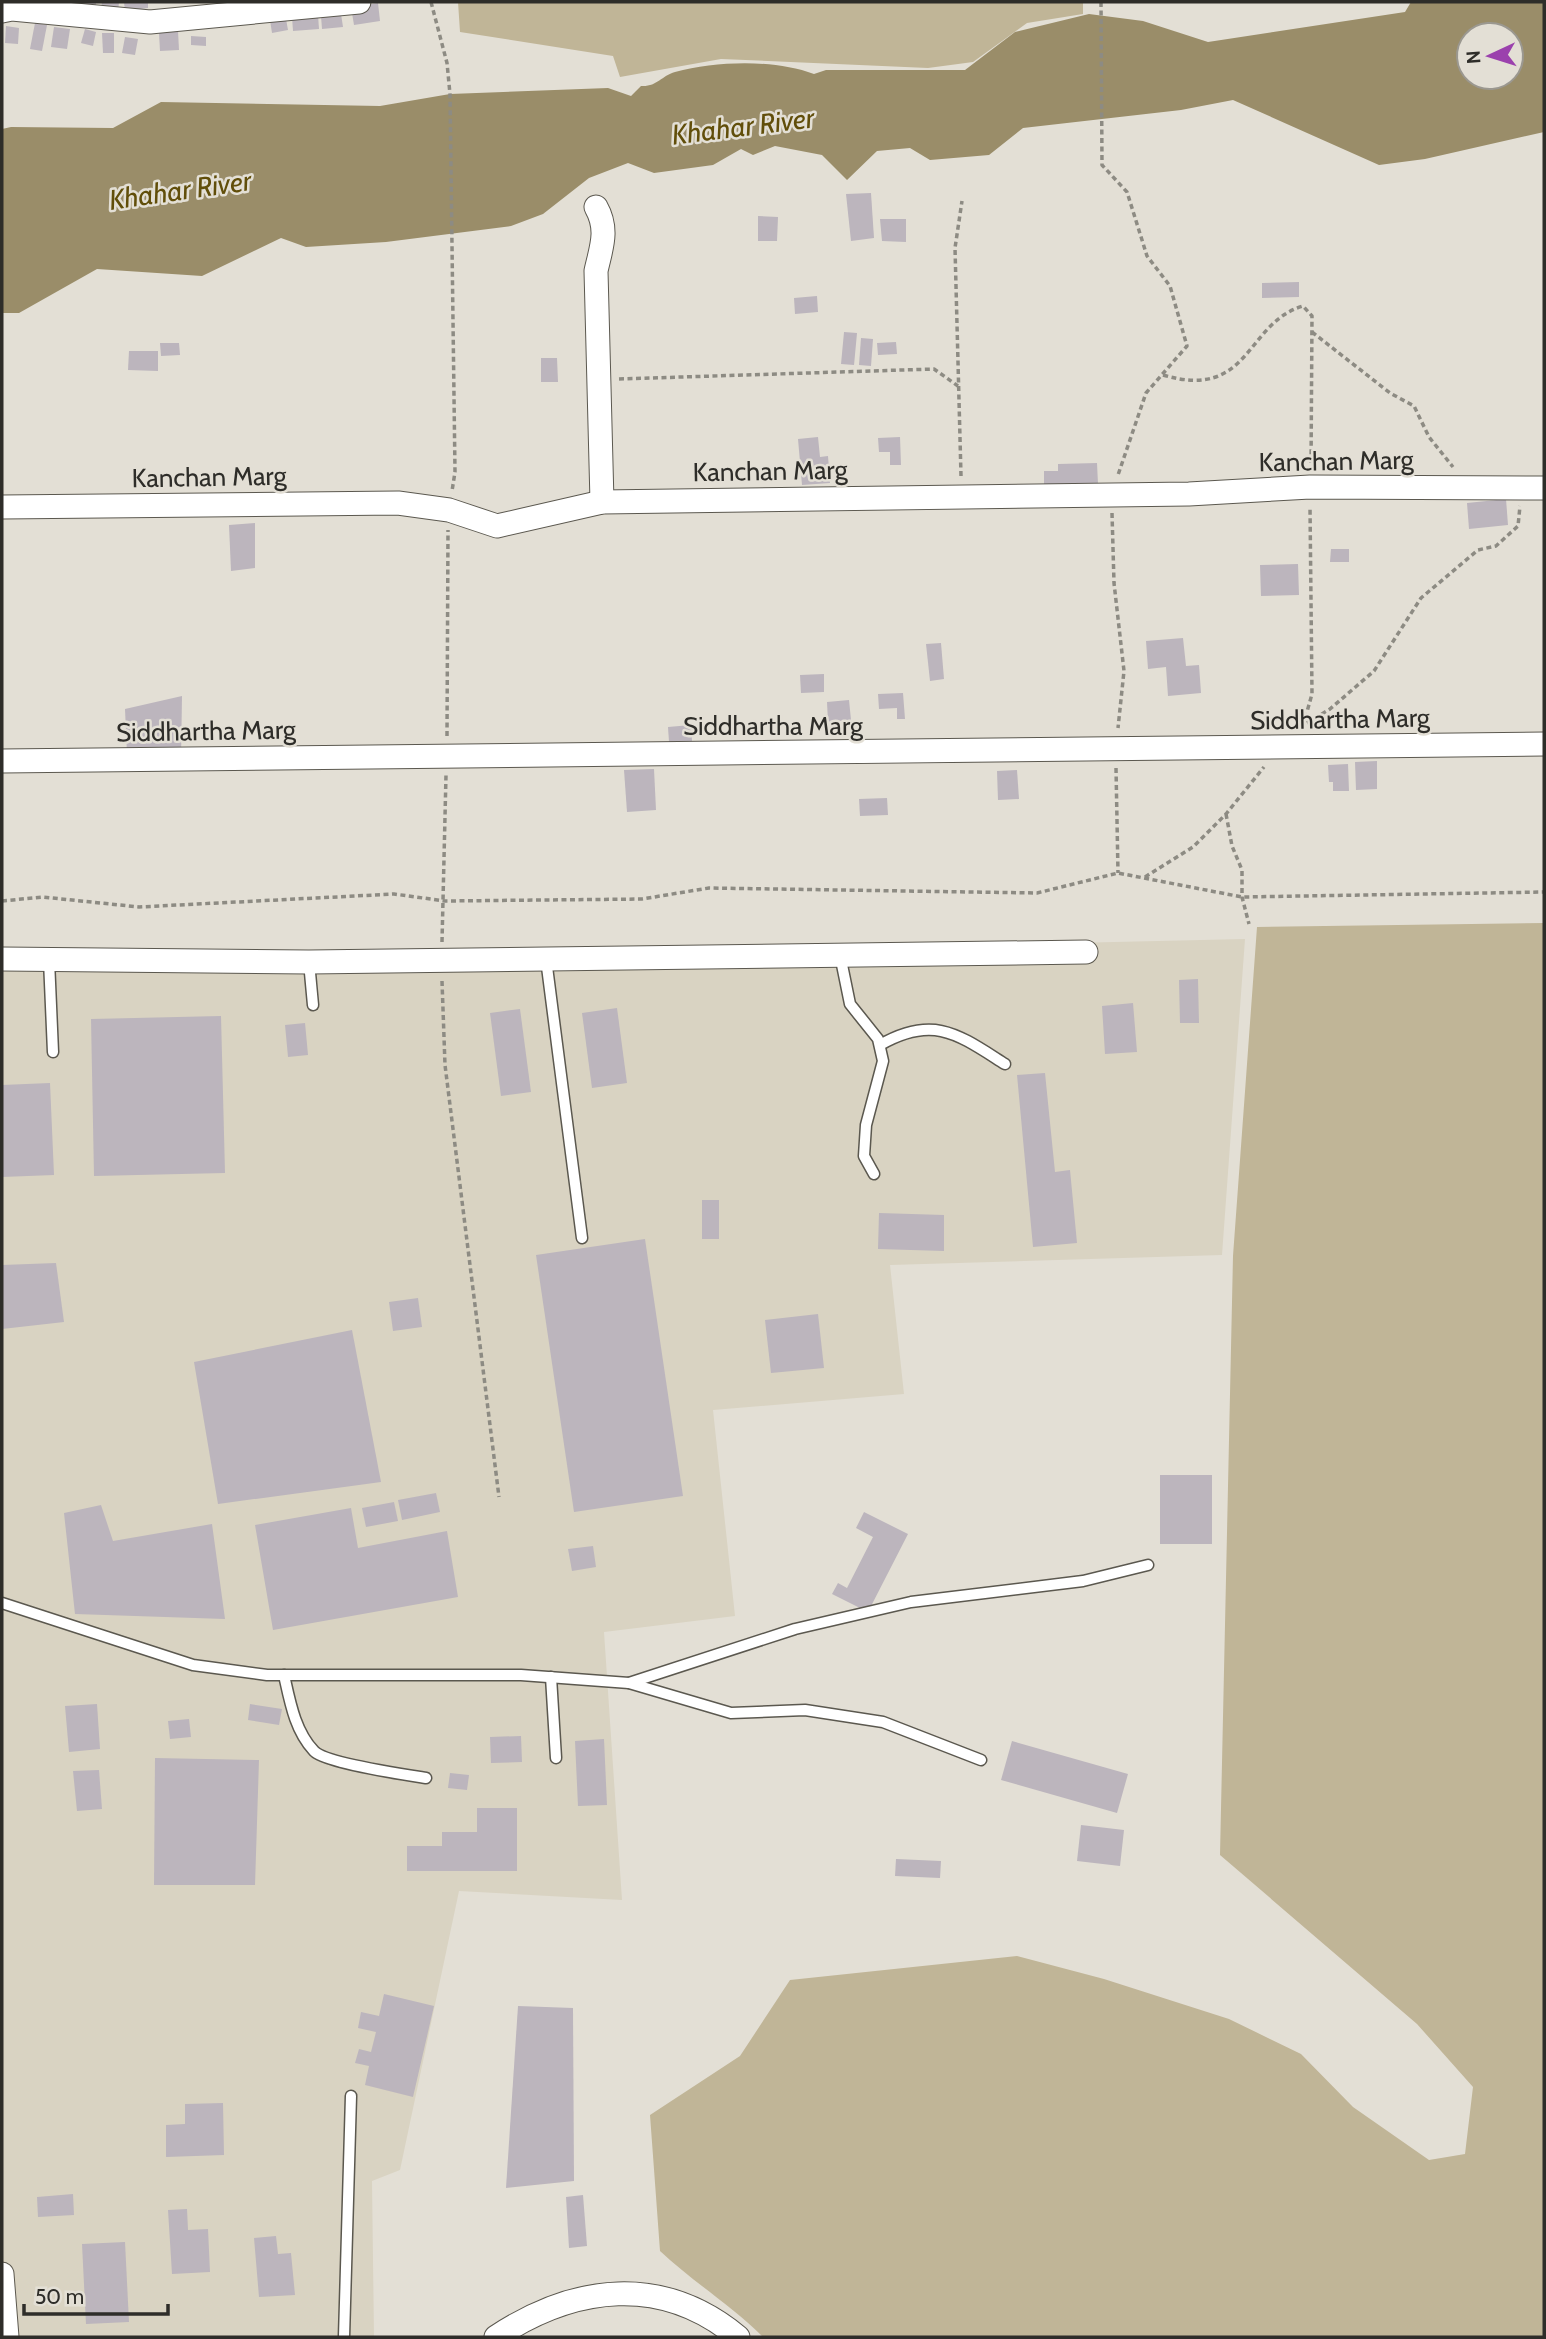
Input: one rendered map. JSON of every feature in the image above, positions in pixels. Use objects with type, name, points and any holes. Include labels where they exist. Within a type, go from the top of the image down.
[{"type":"street","points":[[2,11],[12,9],[150,22],[359,2]]},
{"type":"street","points":[[596,207],[602,218],[604,244],[596,271],[603,502]]},
{"type":"street","name":"Kanchan Marg","points":[[2,507],[398,503],[449,510],[497,526],[603,502],[1189,494],[1310,487],[1544,488]]},
{"type":"street","name":"Siddhartha Marg","points":[[2,761],[1544,744]]},
{"type":"street","points":[[2,959],[309,962],[1086,952]]},
{"type":"street","points":[[2,2274],[7,2337]]},
{"type":"street","points":[[496,2337],[531,2314],[625,2292],[664,2297],[702,2312],[738,2337]]},
{"type":"lane","points":[[840,955],[850,1004],[878,1039],[883,1061],[866,1125],[864,1156],[874,1174]]},
{"type":"lane","points":[[546,959],[582,1238]]},
{"type":"lane","points":[[49,960],[53,1052]]},
{"type":"lane","points":[[309,962],[313,1005]]},
{"type":"lane","points":[[880,1045],[902,1034],[943,1029],[964,1038],[1005,1064]]},
{"type":"lane","points":[[629,1684],[795,1629],[911,1602],[1083,1581],[1148,1565]]},
{"type":"lane","points":[[2,1603],[194,1665],[284,1675],[551,1677],[629,1684],[731,1713],[805,1710],[883,1723],[981,1760]]},
{"type":"lane","points":[[284,1675],[301,1733],[317,1754],[385,1772],[426,1778]]},
{"type":"lane","points":[[551,1677],[556,1758]]},
{"type":"lane","points":[[344,2337],[351,2096]]},
{"type":"path","points":[[431,2],[447,64],[450,94],[455,472],[449,510],[445,901],[441,960],[445,1065],[499,1497]]},
{"type":"path","points":[[1101,2],[1101,120]]},
{"type":"path","points":[[962,201],[955,248],[958,451],[963,496]]},
{"type":"path","points":[[1161,375],[1198,383],[1235,367],[1285,314],[1303,306],[1312,316],[1312,694],[1305,723]]},
{"type":"path","points":[[1312,332],[1390,393],[1414,406],[1442,457],[1475,488]]},
{"type":"path","points":[[599,379],[934,369],[958,386]]},
{"type":"path","points":[[1144,878],[1193,847],[1226,814],[1305,723],[1330,709],[1374,671],[1421,598],[1478,550],[1496,546],[1518,526],[1521,488]]},
{"type":"path","points":[[1226,814],[1232,846],[1242,870],[1242,897],[1249,925]]},
{"type":"path","points":[[2,901],[43,897],[139,907],[394,894],[445,901],[642,899],[709,888],[1037,893],[1118,873],[1242,897],[1544,892]]},
{"type":"shaded area","points":[[458,2],[1083,2],[1083,14],[1027,23],[973,62],[928,68],[721,59],[620,77],[613,56],[460,32]]},
{"type":"shaded area","points":[[1544,923],[1544,2337],[763,2337],[660,2251],[650,2115],[740,2056],[790,1980],[1017,1956],[1104,1979],[1229,2019],[1301,2054],[1353,2107],[1429,2160],[1465,2154],[1473,2087],[1417,2024],[1220,1855],[1233,1256],[1257,927]]},
{"type":"shaded area","points":[[1245,939],[1222,1255],[890,1265],[904,1394],[713,1410],[735,1616],[604,1632],[622,1900],[459,1891],[400,2170],[372,2181],[374,2337],[2,2337],[2,967]]},
{"type":"water","name":"Khahar River","points":[[1411,2],[1544,2],[1544,132],[1425,159],[1379,165],[1233,100],[1181,110],[1023,128],[989,155],[930,160],[910,148],[877,151],[847,180],[822,155],[775,146],[753,155],[741,149],[713,165],[654,173],[628,163],[589,178],[543,214],[511,226],[386,242],[306,247],[281,238],[202,276],[97,269],[19,313],[2,313],[2,129],[113,128],[161,102],[380,106],[450,94],[608,88],[631,96],[641,86],[651,85],[675,72],[727,64],[781,66],[814,74],[826,70],[965,70],[1015,32],[1089,14],[1143,21],[1208,42],[1405,12]]},
{"type":"building","points":[[74,2],[96,2],[96,8],[74,8]]},
{"type":"building","points":[[102,2],[119,2],[118,12],[101,9]]},
{"type":"building","points":[[124,2],[148,2],[148,8],[125,11]]},
{"type":"building","points":[[378,3],[380,21],[354,25],[351,7]]},
{"type":"building","points":[[341,14],[343,27],[322,29],[321,16]]},
{"type":"building","points":[[318,15],[319,29],[293,31],[292,17]]},
{"type":"building","points":[[286,19],[288,30],[272,33],[270,20]]},
{"type":"building","points":[[35,23],[47,25],[42,51],[30,49]]},
{"type":"building","points":[[6,26],[19,28],[18,44],[5,43]]},
{"type":"building","points":[[54,27],[70,29],[67,49],[51,47]]},
{"type":"building","points":[[85,29],[96,32],[93,46],[81,43]]},
{"type":"building","points":[[178,31],[179,50],[160,51],[159,33]]},
{"type":"building","points":[[102,33],[114,33],[114,53],[103,53]]},
{"type":"building","points":[[191,36],[206,37],[206,46],[191,45]]},
{"type":"building","points":[[125,37],[138,39],[135,55],[122,53]]},
{"type":"building","points":[[871,193],[874,238],[851,241],[846,194]]},
{"type":"building","points":[[758,216],[778,217],[777,241],[758,241]]},
{"type":"building","points":[[880,219],[906,219],[906,242],[882,241]]},
{"type":"building","points":[[1299,282],[1299,297],[1262,298],[1262,283]]},
{"type":"building","points":[[817,296],[818,312],[795,314],[794,298]]},
{"type":"building","points":[[844,332],[857,333],[854,365],[841,364]]},
{"type":"building","points":[[861,338],[873,339],[871,366],[859,365]]},
{"type":"building","points":[[896,342],[897,354],[878,355],[877,343]]},
{"type":"building","points":[[160,343],[179,343],[180,355],[161,356]]},
{"type":"building","points":[[129,351],[158,351],[158,371],[128,370]]},
{"type":"building","points":[[541,358],[557,358],[558,382],[541,382]]},
{"type":"building","points":[[818,437],[820,457],[828,456],[830,483],[802,485],[798,439]]},
{"type":"building","points":[[900,437],[901,465],[890,465],[890,452],[879,452],[878,438]]},
{"type":"building","points":[[1097,463],[1098,484],[1044,485],[1044,471],[1058,471],[1058,464]]},
{"type":"building","points":[[1506,499],[1508,525],[1469,529],[1467,503]]},
{"type":"building","points":[[255,523],[255,568],[231,571],[229,525]]},
{"type":"building","points":[[1331,549],[1349,549],[1349,562],[1330,562]]},
{"type":"building","points":[[1298,564],[1299,595],[1261,596],[1260,565]]},
{"type":"building","points":[[1183,638],[1186,666],[1199,665],[1201,693],[1168,696],[1166,667],[1148,669],[1146,641]]},
{"type":"building","points":[[941,643],[944,679],[930,681],[926,644]]},
{"type":"building","points":[[824,674],[824,692],[801,693],[800,675]]},
{"type":"building","points":[[903,693],[905,719],[897,719],[897,708],[879,709],[878,694]]},
{"type":"building","points":[[182,696],[181,759],[127,754],[125,709]]},
{"type":"building","points":[[849,700],[851,720],[828,722],[827,702]]},
{"type":"building","points":[[691,725],[692,741],[669,742],[668,727]]},
{"type":"building","points":[[1377,761],[1377,789],[1356,790],[1355,762]]},
{"type":"building","points":[[1348,764],[1349,791],[1333,791],[1333,782],[1329,782],[1328,765]]},
{"type":"building","points":[[654,769],[656,810],[627,812],[624,770]]},
{"type":"building","points":[[1017,770],[1019,799],[998,800],[997,771]]},
{"type":"building","points":[[887,798],[888,815],[860,816],[859,799]]},
{"type":"building","points":[[1198,979],[1199,1023],[1180,1023],[1179,980]]},
{"type":"building","points":[[1133,1003],[1137,1052],[1105,1054],[1102,1006]]},
{"type":"building","points":[[617,1008],[627,1083],[592,1088],[582,1013]]},
{"type":"building","points":[[520,1009],[531,1092],[501,1096],[490,1013]]},
{"type":"building","points":[[221,1016],[225,1173],[94,1176],[91,1019]]},
{"type":"building","points":[[305,1023],[308,1055],[288,1057],[285,1025]]},
{"type":"building","points":[[1045,1073],[1055,1172],[1070,1170],[1077,1243],[1033,1247],[1017,1075]]},
{"type":"building","points":[[50,1083],[54,1175],[2,1177],[2,1085]]},
{"type":"building","points":[[702,1200],[719,1200],[719,1239],[702,1239]]},
{"type":"building","points":[[879,1213],[944,1215],[944,1251],[878,1249]]},
{"type":"building","points":[[645,1239],[683,1496],[574,1512],[536,1255]]},
{"type":"building","points":[[56,1263],[64,1322],[2,1329],[2,1265]]},
{"type":"building","points":[[418,1298],[422,1327],[393,1331],[389,1302]]},
{"type":"building","points":[[818,1314],[824,1368],[771,1373],[765,1320]]},
{"type":"building","points":[[352,1330],[381,1482],[218,1504],[194,1362]]},
{"type":"building","points":[[1160,1475],[1212,1475],[1212,1544],[1160,1544]]},
{"type":"building","points":[[436,1493],[440,1512],[402,1520],[398,1500]]},
{"type":"building","points":[[394,1502],[398,1521],[366,1527],[362,1508]]},
{"type":"building","points":[[101,1505],[113,1541],[212,1524],[225,1619],[75,1614],[64,1513]]},
{"type":"building","points":[[351,1508],[358,1548],[447,1531],[458,1597],[273,1630],[255,1525]]},
{"type":"building","points":[[864,1512],[908,1534],[868,1612],[832,1594],[838,1583],[847,1588],[873,1537],[856,1528]]},
{"type":"building","points":[[593,1546],[596,1567],[572,1571],[568,1549]]},
{"type":"building","points":[[97,1704],[100,1749],[69,1752],[65,1706]]},
{"type":"building","points":[[250,1704],[282,1709],[279,1725],[248,1720]]},
{"type":"building","points":[[189,1719],[191,1737],[170,1739],[168,1721]]},
{"type":"building","points":[[521,1736],[522,1762],[491,1763],[490,1737]]},
{"type":"building","points":[[604,1739],[607,1805],[578,1806],[575,1741]]},
{"type":"building","points":[[1012,1741],[1128,1774],[1117,1813],[1001,1780]]},
{"type":"building","points":[[155,1758],[259,1760],[255,1885],[154,1885]]},
{"type":"building","points":[[99,1770],[102,1809],[77,1811],[73,1771]]},
{"type":"building","points":[[450,1773],[469,1775],[467,1790],[448,1788]]},
{"type":"building","points":[[477,1808],[517,1808],[517,1871],[407,1871],[407,1846],[442,1846],[442,1832],[477,1832]]},
{"type":"building","points":[[1081,1825],[1124,1830],[1120,1866],[1077,1861]]},
{"type":"building","points":[[896,1859],[941,1861],[940,1878],[895,1876]]},
{"type":"building","points":[[384,1994],[434,2006],[413,2097],[365,2085],[369,2066],[355,2063],[359,2049],[371,2052],[376,2032],[358,2028],[361,2012],[379,2016]]},
{"type":"building","points":[[518,2006],[573,2008],[574,2181],[506,2188]]},
{"type":"building","points":[[223,2103],[224,2155],[166,2157],[166,2125],[185,2124],[185,2104]]},
{"type":"building","points":[[73,2194],[74,2215],[38,2217],[37,2197]]},
{"type":"building","points":[[583,2195],[587,2246],[569,2248],[566,2197]]},
{"type":"building","points":[[187,2209],[188,2230],[208,2229],[210,2272],[172,2274],[168,2210]]},
{"type":"building","points":[[276,2236],[278,2254],[291,2253],[295,2295],[259,2297],[254,2238]]},
{"type":"building","points":[[125,2242],[129,2322],[86,2324],[82,2244]]}]
